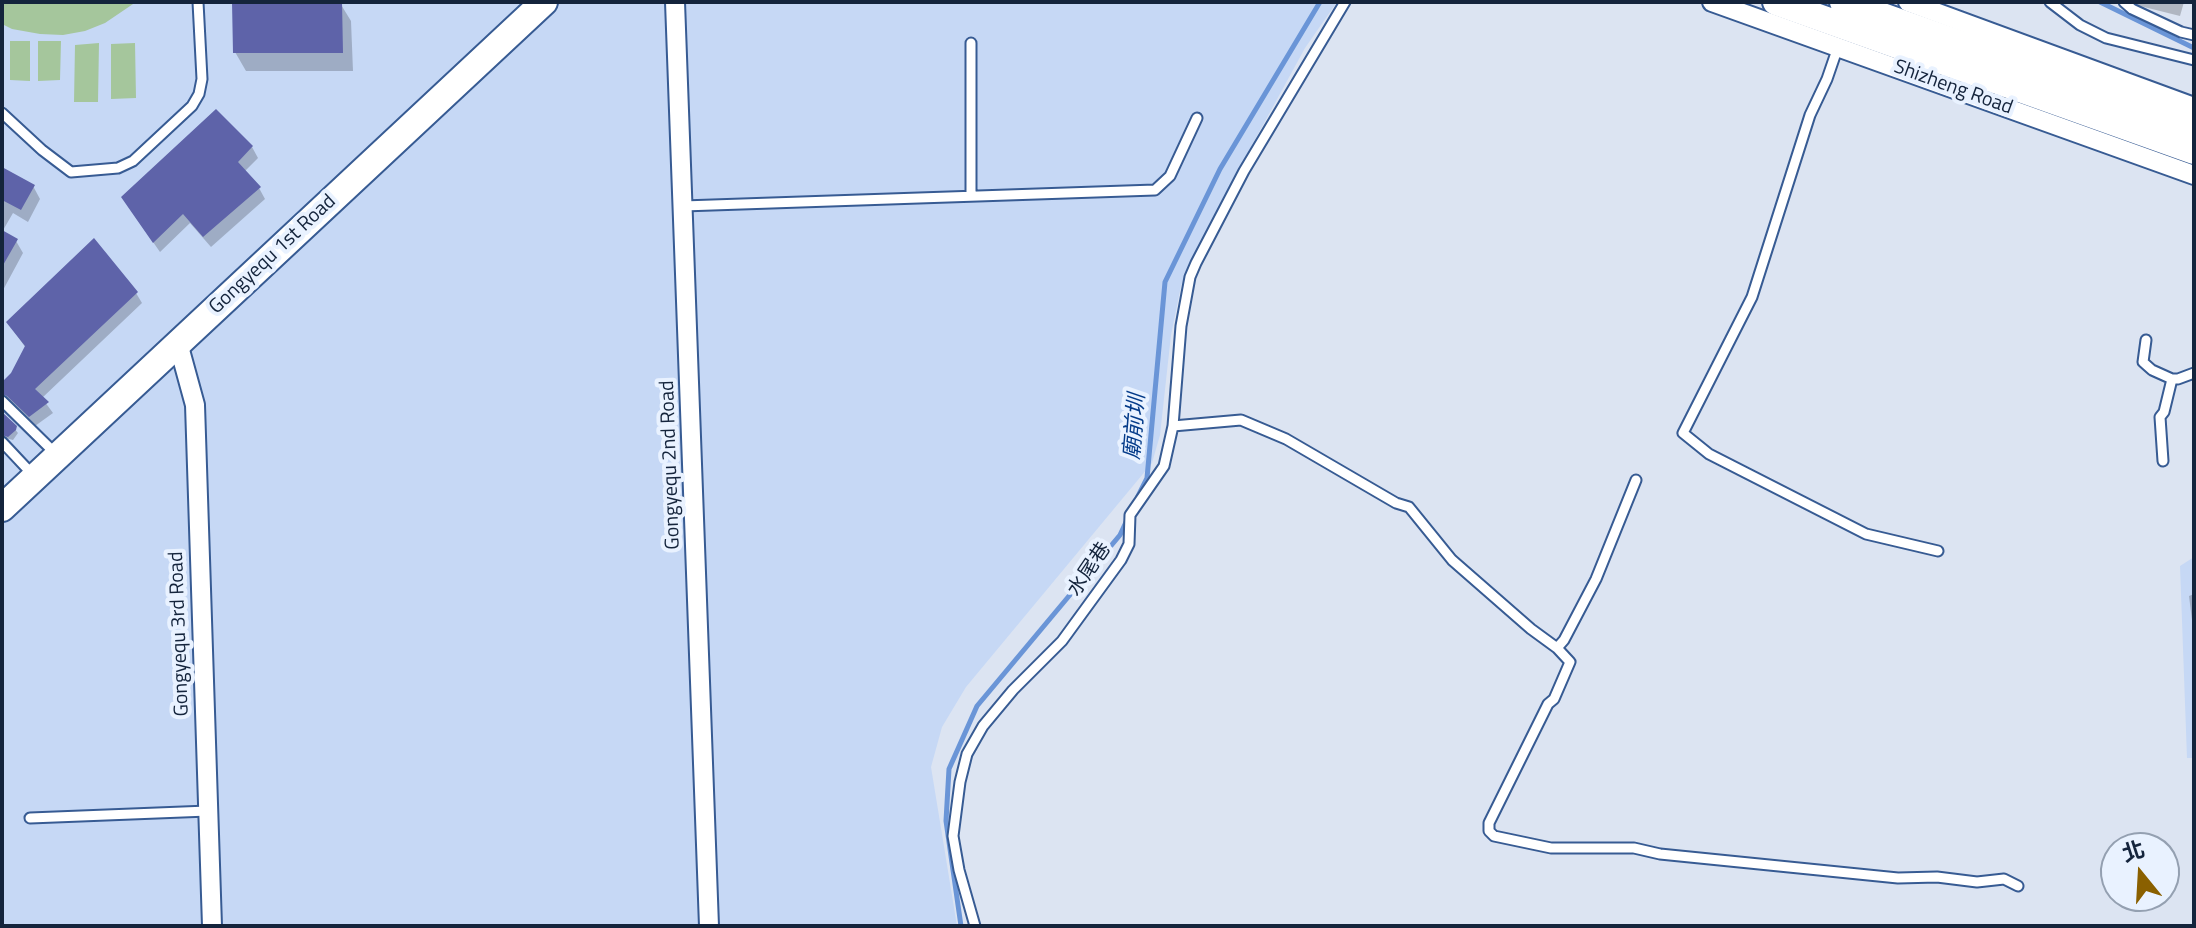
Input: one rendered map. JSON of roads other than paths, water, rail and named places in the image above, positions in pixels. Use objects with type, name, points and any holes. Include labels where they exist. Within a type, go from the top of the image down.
[{"type":"street","name":"Gongyequ 1st Road","points":[[2,508],[544,2]]},
{"type":"street","name":"Gongyequ 2nd Road","points":[[675,2],[709,926]]},
{"type":"street","name":"Shizheng Road","points":[[1712,2],[2194,175]]},
{"type":"street","name":"Shizheng Road","points":[[1776,2],[2194,151]]},
{"type":"street","points":[[1843,2],[2194,127]]},
{"type":"street","points":[[1908,2],[2194,107]]},
{"type":"street","name":"Gongyequ 3rd Road","points":[[178,343],[195,405],[212,926]]},
{"type":"lane","points":[[2,113],[71,172],[118,168],[133,161],[192,106],[199,94],[202,79],[198,2]]},
{"type":"lane","name":"水尾巷","points":[[975,926],[953,836],[967,754],[983,726],[1013,690],[1062,641],[1121,560],[1129,544],[1130,515],[1164,466],[1173,426],[1181,326],[1190,277],[1244,171],[1345,2]]},
{"type":"lane","points":[[2050,2],[2080,25],[2106,38],[2194,60]]},
{"type":"lane","points":[[2124,2],[2132,9],[2194,35]]},
{"type":"lane","points":[[971,43],[971,196]]},
{"type":"lane","points":[[1838,47],[1810,115],[1752,297],[1683,433],[1709,454],[1866,534],[1938,551]]},
{"type":"lane","points":[[683,206],[1155,190],[1170,176],[1197,118]]},
{"type":"lane","points":[[2146,340],[2143,356],[2146,366],[2172,379],[2194,373]]},
{"type":"lane","points":[[2163,461],[2160,417],[2172,379]]},
{"type":"lane","points":[[2,401],[58,456]]},
{"type":"lane","points":[[1173,426],[1241,420],[1286,439],[1396,503],[1409,507],[1452,560],[1570,662],[1554,699],[1548,704],[1499,798],[1489,823],[1489,831],[1494,836],[1551,848],[1634,848],[1660,854],[1898,878],[1937,877],[1977,882],[2004,879],[2018,886]]},
{"type":"lane","points":[[2,442],[35,477]]},
{"type":"lane","points":[[1557,648],[1591,590],[1636,480]]},
{"type":"lane","points":[[30,818],[208,811]]},
{"type":"waterway","name":"廟前圳","points":[[1138,496],[1147,478],[1165,282],[1220,169],[1320,2]]},
{"type":"waterway","points":[[2100,2],[2194,48]]},
{"type":"waterway","name":"廟前圳","points":[[961,926],[946,821],[949,769],[977,706],[1120,535],[1127,520]]}]
